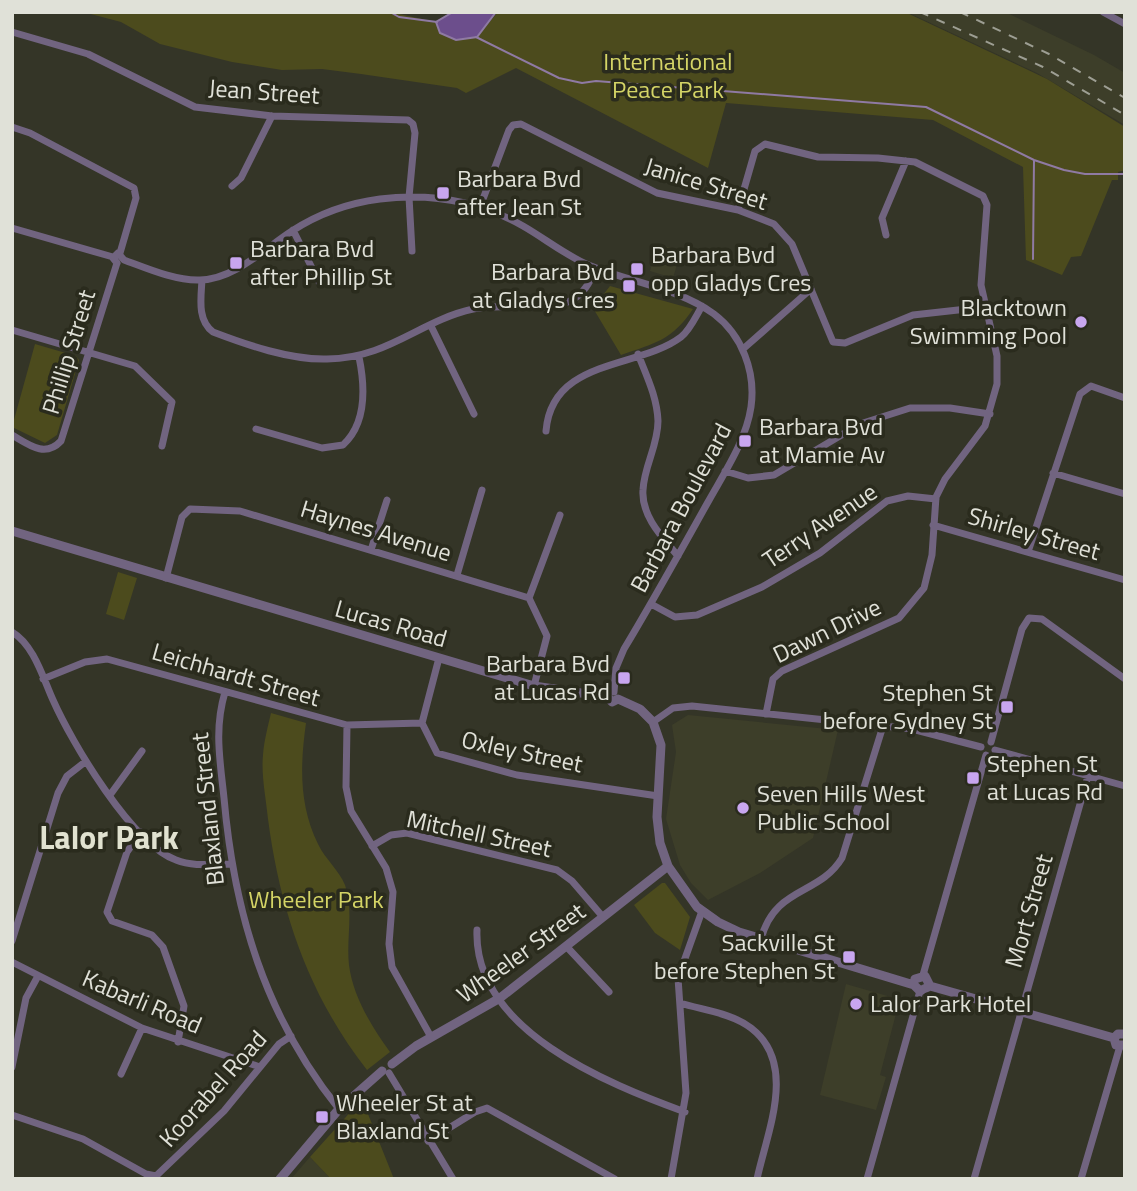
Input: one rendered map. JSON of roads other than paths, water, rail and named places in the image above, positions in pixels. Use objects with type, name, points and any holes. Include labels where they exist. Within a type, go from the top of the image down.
[{"type":"street","points":[[1103,12],[1125,24]]},
{"type":"street","name":"Jean Street","points":[[12,32],[88,54],[195,107],[272,116],[408,120],[415,133],[409,197]]},
{"type":"street","points":[[232,186],[241,178],[272,116]]},
{"type":"street","name":"Janice Street","points":[[481,207],[509,130],[513,125],[521,124],[657,193],[738,209],[765,220],[783,232],[833,342],[845,342],[913,315],[985,307]]},
{"type":"street","name":"Phillip Street","points":[[12,127],[30,133],[135,190],[136,198],[63,437],[53,449],[40,450],[12,435]]},
{"type":"street","points":[[738,209],[755,151],[761,145],[818,157],[906,161],[882,218],[886,235]]},
{"type":"street","name":"Dawn Drive","points":[[766,713],[773,679],[782,671],[899,618],[915,603],[924,588],[930,566],[936,499],[945,479],[981,433],[989,414],[998,369],[985,307],[981,261],[987,205],[983,195],[925,166],[906,161]]},
{"type":"street","points":[[409,197],[412,251]]},
{"type":"street","name":"Barbara Boulevard","points":[[12,228],[181,278],[202,280],[232,271],[293,230],[351,204],[409,197],[441,198],[481,207],[513,220],[596,268],[702,306],[727,325],[743,349],[751,378],[751,410],[744,434],[619,660],[613,696]]},
{"type":"street","points":[[293,230],[319,282]]},
{"type":"street","points":[[202,280],[202,315],[205,326],[213,332],[308,359],[359,357],[474,308],[547,306],[569,301],[584,290],[596,268]]},
{"type":"street","points":[[743,349],[811,289]]},
{"type":"street","points":[[546,431],[550,413],[565,390],[578,379],[682,336],[702,306]]},
{"type":"street","points":[[431,326],[474,414]]},
{"type":"street","points":[[12,330],[135,366],[169,399],[172,411],[162,446]]},
{"type":"street","points":[[638,354],[655,396],[658,421],[656,446],[643,490],[646,509],[658,531],[678,556]]},
{"type":"street","points":[[257,429],[323,448],[343,445],[352,436],[362,404],[364,383],[359,357]]},
{"type":"street","points":[[1028,552],[1084,388],[1091,386],[1125,398]]},
{"type":"street","points":[[725,471],[748,478],[774,475],[860,424],[910,408],[950,408],[989,414]]},
{"type":"street","points":[[1053,473],[1125,494]]},
{"type":"street","points":[[457,575],[482,490]]},
{"type":"street","name":"Terry Avenue","points":[[651,604],[676,617],[697,615],[762,587],[797,567],[887,502],[908,496],[936,499]]},
{"type":"street","points":[[371,550],[387,499]]},
{"type":"street","name":"Haynes Avenue","points":[[166,578],[182,517],[194,509],[240,511],[529,598]]},
{"type":"street","points":[[534,686],[547,636],[529,598],[560,515]]},
{"type":"street","name":"Shirley Street","points":[[933,525],[1125,580]]},
{"type":"street","name":"Lucas Road","points":[[12,531],[534,686],[613,696],[640,709],[653,722]]},
{"type":"street","name":"Lucas Road","points":[[12,537],[166,578]]},
{"type":"street","points":[[995,751],[991,742],[1022,629],[1032,617],[1042,620],[1125,679]]},
{"type":"street","points":[[12,632],[26,645],[85,762],[141,832],[158,849],[175,860],[192,864],[230,864]]},
{"type":"street","points":[[422,723],[439,658]]},
{"type":"street","name":"Leichhardt Street","points":[[43,679],[85,662],[107,659],[347,725],[422,723]]},
{"type":"street","name":"Blaxland Street","points":[[225,692],[217,727],[230,864],[249,940],[291,1036],[339,1109]]},
{"type":"street","points":[[867,1179],[918,982],[986,755],[981,747],[925,731],[683,705],[673,708],[653,722],[662,755],[657,828],[668,866],[683,891],[702,911],[728,928],[761,939],[918,982],[929,979],[930,986],[1122,1037],[1081,1179]]},
{"type":"street","name":"Oxley Street","points":[[422,723],[437,753],[517,775],[658,796]]},
{"type":"street","points":[[347,725],[348,801],[354,820],[386,868],[393,892],[389,948],[394,972],[431,1037]]},
{"type":"street","points":[[761,939],[775,908],[831,872],[842,858],[883,726]]},
{"type":"street","points":[[981,747],[991,742]]},
{"type":"street","points":[[110,795],[118,788],[142,751]]},
{"type":"street","points":[[986,755],[995,751],[1125,786]]},
{"type":"street","points":[[12,941],[58,793],[67,776],[85,762]]},
{"type":"street","name":"Mort Street","points":[[974,1179],[1088,776]]},
{"type":"street","points":[[141,832],[127,852],[107,912],[112,921],[152,935],[163,947],[184,1010],[178,1042]]},
{"type":"street","name":"Mitchell Street","points":[[372,846],[391,835],[407,833],[547,867],[572,881],[603,917]]},
{"type":"street","name":"Wheeler Street","points":[[279,1179],[339,1109],[388,1069],[431,1037],[500,998],[668,866]]},
{"type":"street","points":[[671,1179],[685,1112],[678,978],[702,911]]},
{"type":"street","points":[[477,930],[482,967],[500,998],[535,1035],[568,1061],[617,1087],[685,1112]]},
{"type":"street","points":[[566,946],[609,992]]},
{"type":"street","name":"Kabarli Road","points":[[12,962],[142,1028],[260,1067]]},
{"type":"street","points":[[12,1067],[26,998],[38,976]]},
{"type":"street","points":[[680,1003],[728,1017],[751,1028],[769,1048],[778,1067],[776,1093],[757,1179]]},
{"type":"street","points":[[121,1074],[142,1028]]},
{"type":"street","name":"Koorabel Road","points":[[12,1115],[83,1139],[146,1174],[156,1176],[224,1111],[278,1044],[291,1036]]},
{"type":"street","points":[[388,1069],[428,1141],[453,1179]]},
{"type":"street","points":[[428,1141],[475,1112],[488,1108],[615,1179]]},
{"type":"waterway","points":[[390,12],[399,17],[437,22]]},
{"type":"waterway","points":[[476,37],[559,78],[582,83],[596,81],[926,107],[1034,160],[1085,174],[1125,174]]},
{"type":"waterway","points":[[1033,259],[1034,160]]},
{"type":"railway","points":[[920,12],[1043,67],[1125,115]]},
{"type":"railway","points":[[960,12],[1049,54],[1125,98]]},
{"type":"place","name":"Barbara Bvd after Jean St","points":[[443,193]]},
{"type":"place","name":"Barbara Bvd after Phillip St","points":[[236,263]]},
{"type":"place","name":"Barbara Bvd opp Gladys Cres","points":[[637,269]]},
{"type":"place","name":"Barbara Bvd at Gladys Cres","points":[[629,286]]},
{"type":"place","name":"Blacktown Swimming Pool","points":[[1081,322]]},
{"type":"place","name":"Barbara Bvd at Mamie Av","points":[[745,441]]},
{"type":"place","name":"Barbara Bvd at Lucas Rd","points":[[624,678]]},
{"type":"place","name":"Stephen St before Sydney St","points":[[1007,707]]},
{"type":"place","name":"Stephen St at Lucas Rd","points":[[973,778]]},
{"type":"place","name":"Seven Hills West Public School","points":[[743,808]]},
{"type":"place","name":"Sackville St before Stephen St","points":[[849,957]]},
{"type":"place","name":"Lalor Park Hotel","points":[[856,1004]]},
{"type":"place","name":"Wheeler St at Blaxland St","points":[[322,1117]]},
{"type":"district","name":"Lalor Park","points":[[109,838]]},
{"type":"park label","name":"International Peace Park","points":[[668,76]]},
{"type":"park label","name":"Wheeler Park","points":[[316,900]]}]
